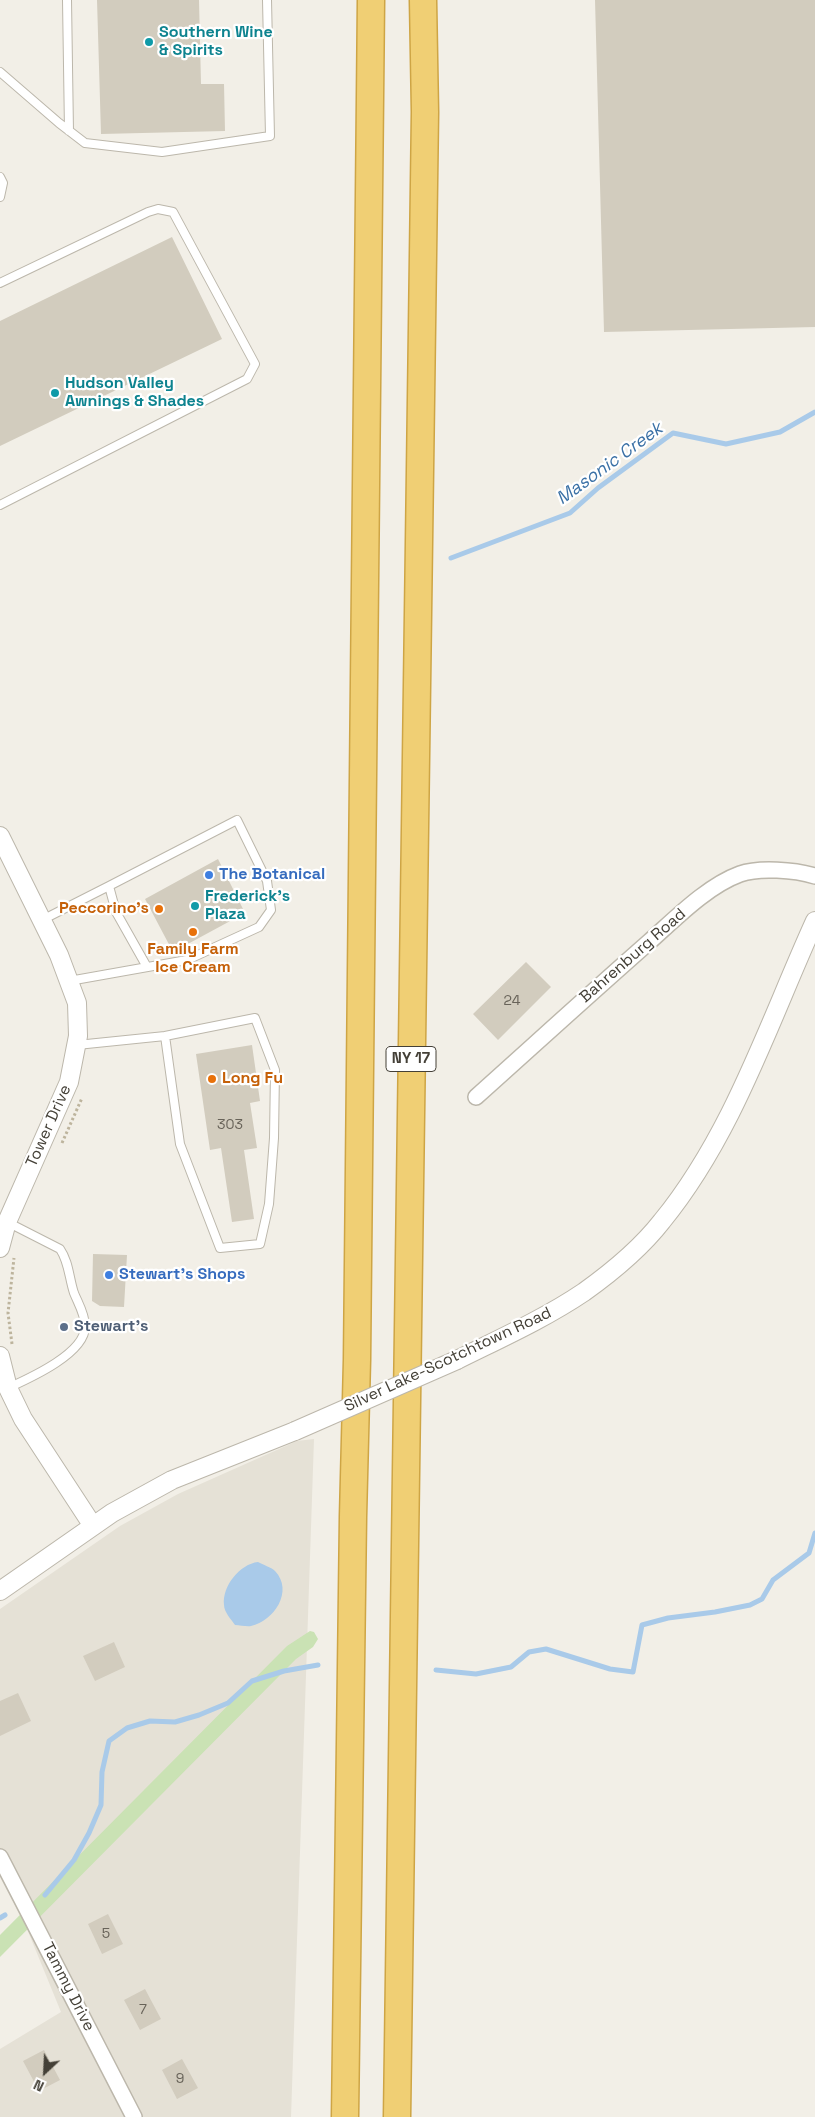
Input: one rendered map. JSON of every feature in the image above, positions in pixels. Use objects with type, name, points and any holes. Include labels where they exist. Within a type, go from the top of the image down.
[{"type":"highway","points":[[345,2117],[353,1517],[358,1342],[371,0]]},
{"type":"highway","name":"NY 17","points":[[397,2117],[424,112],[423,0]]},
{"type":"street","name":"Tower Drive","points":[[0,836],[42,920],[69,981],[77,1003],[78,1036],[69,1082],[7,1222],[7,1251]]},
{"type":"street","name":"Bahrenburg Road","points":[[476,1097],[689,908],[724,882],[741,873],[760,870],[802,872],[815,876]]},
{"type":"street","name":"Silver Lake-Scotchtown Road","points":[[0,1591],[112,1513],[172,1480],[295,1431],[456,1360],[550,1314],[584,1292],[612,1270],[661,1222],[684,1192],[721,1130],[742,1088],[815,921]]},
{"type":"street","points":[[6,1354],[8,1388],[23,1419],[93,1526]]},
{"type":"street","name":"Tammy Drive","points":[[0,1857],[134,2117]]},
{"type":"lane","points":[[67,0],[69,131]]},
{"type":"lane","points":[[0,72],[84,143],[162,152],[270,136],[267,0]]},
{"type":"lane","points":[[0,177],[3,183],[0,197]]},
{"type":"lane","points":[[0,283],[148,212],[158,209],[173,212],[254,364],[247,379],[0,506]]},
{"type":"lane","points":[[42,920],[237,820],[267,881],[271,910],[259,927],[187,960],[69,981]]},
{"type":"lane","points":[[109,886],[116,912],[147,966]]},
{"type":"lane","points":[[76,1045],[165,1036],[255,1018],[275,1070],[274,1138],[269,1204],[260,1244],[220,1248],[180,1144],[165,1036]]},
{"type":"lane","points":[[7,1222],[60,1249],[66,1257],[74,1292],[86,1325],[84,1338],[67,1355],[32,1377],[8,1388]]},
{"type":"path","points":[[6,1354],[8,1313],[7,1251]]},
{"type":"shaded area","points":[[314,1439],[291,2117],[0,2117],[0,2049],[61,2012],[0,1863],[0,1609],[120,1526],[178,1494],[297,1441]]},
{"type":"green space","points":[[310,1631],[314,1632],[318,1639],[313,1647],[296,1659],[0,1957],[0,1935],[287,1646]]},
{"type":"water","points":[[258,1562],[275,1571],[280,1579],[282,1596],[274,1612],[259,1623],[249,1626],[235,1625],[224,1608],[226,1591],[239,1571]]},
{"type":"building","name":"Southern Wine & Spirits","points":[[97,0],[199,0],[201,84],[224,84],[225,131],[101,134]]},
{"type":"building","points":[[595,0],[815,0],[815,327],[604,332]]},
{"type":"building","name":"Hudson Valley Awnings & Shades","points":[[172,237],[222,339],[0,446],[0,321]]},
{"type":"building","name":"Frederick's Plaza","points":[[218,859],[245,913],[173,952],[145,899]]},
{"type":"building","points":[[526,962],[551,987],[498,1040],[473,1014]]},
{"type":"building","points":[[252,1045],[260,1101],[250,1103],[257,1148],[244,1150],[254,1219],[232,1222],[221,1148],[210,1150],[196,1054]]},
{"type":"building","name":"Stewart's Shops","points":[[93,1254],[127,1255],[124,1307],[100,1306],[92,1301]]},
{"type":"building","points":[[114,1642],[125,1667],[95,1681],[83,1656]]},
{"type":"building","points":[[18,1693],[31,1721],[0,1736],[0,1701]]},
{"type":"building","points":[[108,1914],[123,1944],[102,1954],[88,1924]]},
{"type":"building","points":[[145,1989],[161,2019],[140,2030],[124,2000]]},
{"type":"building","points":[[44,2050],[60,2080],[39,2091],[23,2061]]},
{"type":"building","points":[[182,2059],[198,2088],[177,2099],[162,2070]]},
{"type":"waterway","name":"Masonic Creek","points":[[451,558],[570,513],[598,488],[673,433],[726,444],[780,432],[815,412]]},
{"type":"waterway","points":[[436,1670],[476,1674],[511,1667],[529,1652],[546,1649],[610,1669],[633,1672],[642,1625],[668,1618],[750,1605],[762,1599],[773,1580],[809,1553],[815,1533]]},
{"type":"waterway","points":[[45,1895],[74,1860],[89,1833],[101,1805],[102,1772],[109,1741],[127,1728],[150,1721],[175,1722],[199,1715],[228,1703],[252,1681],[284,1671],[318,1665]]},
{"type":"waterway","points":[[0,1918],[5,1915]]},
{"type":"place","name":"Southern Wine & Spirits","points":[[149,42]]},
{"type":"place","name":"Hudson Valley Awnings & Shades","points":[[55,393]]},
{"type":"place","name":"The Botanical","points":[[209,875]]},
{"type":"place","name":"Frederick's Plaza","points":[[195,906]]},
{"type":"place","name":"Peccorino's","points":[[159,909]]},
{"type":"place","name":"Family Farm Ice Cream","points":[[193,932]]},
{"type":"place","name":"Long Fu","points":[[212,1079]]},
{"type":"place","name":"Stewart's Shops","points":[[109,1275]]},
{"type":"place","name":"Stewart's","points":[[64,1327]]}]
